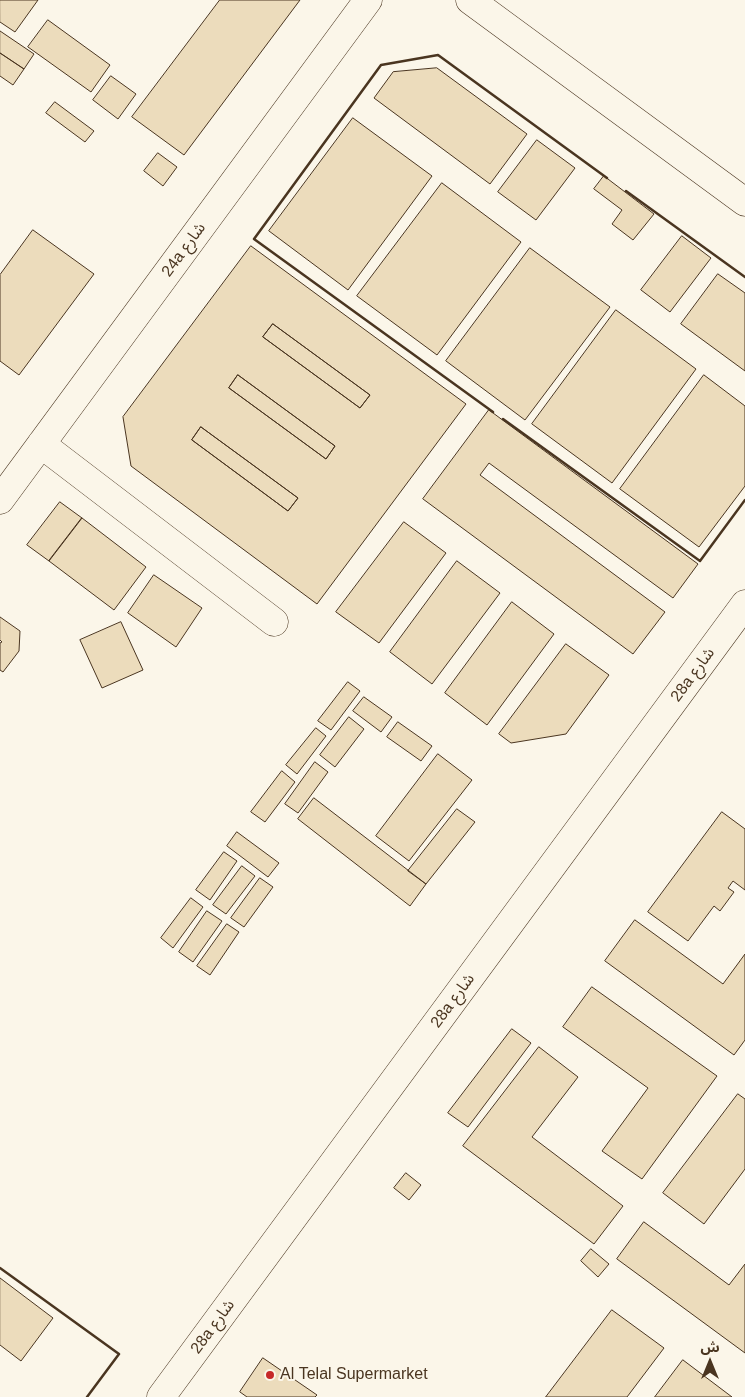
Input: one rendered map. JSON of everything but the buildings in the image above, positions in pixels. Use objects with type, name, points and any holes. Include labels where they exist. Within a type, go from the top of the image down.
[{"type":"street","name":"24a شارع","points":[[0,500],[368,0]]},
{"type":"street","points":[[470,0],[498,8],[745,202]]},
{"type":"street","points":[[41,444],[274,622]]},
{"type":"street","name":"28a شارع","points":[[161,1397],[745,604]]},
{"type":"wall","points":[[493,412],[254,239],[381,65],[438,55],[607,178]]},
{"type":"wall","points":[[626,191],[745,277]]},
{"type":"wall","points":[[503,419],[700,561],[745,500]]},
{"type":"wall","points":[[0,1268],[119,1354],[87,1397]]},
{"type":"place","name":"Al Telal Supermarket","points":[[270,1375]]}]
